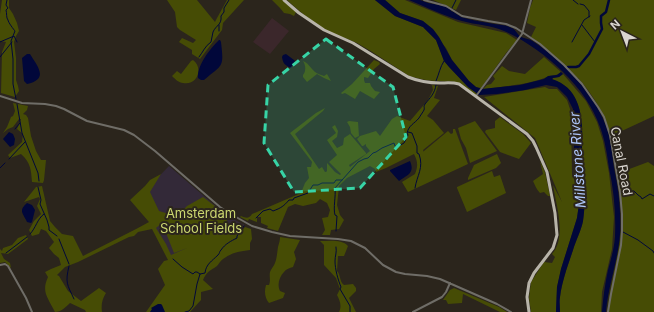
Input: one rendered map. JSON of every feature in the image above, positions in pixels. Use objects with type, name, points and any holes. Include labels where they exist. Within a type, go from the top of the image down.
[{"type":"main road","points":[[284,0],[299,14],[324,30],[354,43],[408,77],[429,82],[456,83],[460,85],[477,96],[529,137],[536,147],[548,175],[557,227],[557,235],[553,248],[530,280],[527,298],[529,312]]},
{"type":"street","name":"Canal Road","points":[[424,0],[446,6],[462,16],[512,26],[548,50],[580,81],[600,110],[609,131],[620,192],[622,231],[621,245],[608,312]]},
{"type":"street","points":[[477,96],[481,88],[523,33],[531,0]]},
{"type":"street","points":[[0,96],[22,103],[56,106],[87,121],[121,129],[131,133],[142,140],[220,207],[252,226],[290,236],[351,241],[364,248],[383,264],[396,272],[434,277],[500,305],[511,312]]},
{"type":"street","points":[[0,266],[5,264],[8,266],[32,312]]},
{"type":"street","points":[[413,312],[442,296],[446,292],[450,283]]},
{"type":"highlighted area","points":[[326,39],[393,87],[406,137],[360,188],[294,192],[264,143],[268,85]]},
{"type":"shaded area","points":[[272,18],[289,31],[270,54],[253,42]]},
{"type":"shaded area","points":[[169,166],[219,209],[245,225],[171,258],[152,226],[134,202]]},
{"type":"green space","points":[[2,0],[9,0],[9,8],[17,23],[19,31],[14,42],[16,80],[19,91],[15,97],[1,93],[2,52],[6,42],[0,41],[0,14]]},
{"type":"green space","points":[[167,0],[197,0],[215,22],[227,0],[244,0],[223,23],[222,30],[200,59],[192,54],[192,50],[179,42],[182,38],[193,43],[196,40],[177,27],[175,12]]},
{"type":"green space","points":[[272,0],[283,0],[296,12],[294,16],[284,13]]},
{"type":"green space","points":[[287,0],[375,0],[395,16],[423,27],[436,40],[444,61],[468,87],[477,93],[475,95],[464,86],[456,82],[428,80],[409,76],[357,43],[332,33],[320,26]]},
{"type":"green space","points":[[385,0],[405,0],[458,22],[506,33],[517,40],[481,88],[476,87],[469,81],[452,60],[446,48],[423,21],[400,13]]},
{"type":"green space","points":[[433,0],[461,0],[456,10]]},
{"type":"green space","points":[[533,0],[654,0],[654,116],[611,136],[602,112],[584,85],[578,78],[576,79],[555,59],[556,57],[531,37],[536,27],[527,23]]},
{"type":"green space","points":[[544,57],[561,72],[532,82],[483,89],[487,85],[491,84],[495,79],[493,76],[502,66],[509,71],[525,74]]},
{"type":"green space","points":[[193,60],[198,67],[198,72],[197,76],[192,82],[182,83],[177,81],[172,76],[177,71],[181,74]]},
{"type":"green space","points":[[374,60],[380,64],[374,69],[368,78],[364,77],[364,80],[365,83],[370,83],[375,91],[380,92],[374,99],[360,91],[355,99],[345,93],[342,94],[341,93],[352,84]]},
{"type":"green space","points":[[303,61],[317,73],[324,76],[327,74],[331,81],[317,74],[307,82],[303,77],[305,65]]},
{"type":"green space","points":[[563,74],[586,101],[597,122],[603,141],[609,173],[614,217],[612,249],[602,292],[601,312],[560,312],[562,285],[582,225],[584,206],[581,176],[582,130],[579,107],[567,88],[552,80],[553,78],[559,77]]},
{"type":"green space","points":[[432,85],[438,86],[434,98],[440,100],[427,116],[433,120],[444,133],[423,150],[424,152],[448,131],[451,134],[453,133],[453,129],[455,129],[468,164],[408,192],[402,182],[415,174],[417,164],[414,154],[376,172],[375,169],[370,166],[347,178],[339,186],[337,205],[340,215],[344,220],[339,229],[331,230],[330,235],[322,235],[325,230],[322,218],[328,217],[330,210],[327,203],[320,199],[316,203],[303,206],[295,204],[288,207],[278,231],[267,228],[268,226],[261,223],[261,217],[257,217],[257,222],[249,219],[248,221],[240,217],[249,217],[252,214],[301,193],[309,178],[307,167],[311,167],[312,162],[290,133],[316,113],[325,108],[295,134],[319,169],[322,167],[326,172],[327,163],[340,175],[341,174],[329,162],[337,155],[327,140],[336,133],[332,127],[335,125],[338,131],[337,137],[332,141],[337,148],[343,145],[344,138],[350,134],[366,153],[349,165],[350,167],[370,151],[366,144],[362,146],[357,139],[360,136],[376,131],[380,136],[392,119],[397,116],[410,121],[428,100],[433,90]]},
{"type":"green space","points":[[545,87],[549,89],[557,89],[567,100],[571,112],[572,175],[575,181],[579,204],[577,218],[557,287],[556,312],[531,312],[529,298],[531,282],[544,262],[552,263],[555,257],[552,254],[559,239],[560,230],[558,211],[553,185],[562,202],[535,138],[484,97]]},
{"type":"green space","points":[[13,103],[28,106],[27,110],[23,114],[28,118],[31,136],[36,151],[41,160],[46,160],[43,183],[32,182],[29,164],[21,154],[10,158],[8,155],[22,142],[23,134],[17,129],[21,119],[19,119],[13,127],[3,133],[15,111]]},
{"type":"green space","points":[[500,117],[523,134],[531,143],[519,159],[500,152],[485,132],[486,130],[495,128],[495,121]]},
{"type":"green space","points":[[475,121],[497,151],[470,163],[458,128]]},
{"type":"green space","points":[[347,122],[358,122],[359,136],[355,138],[351,133]]},
{"type":"green space","points":[[497,154],[501,163],[496,168],[468,180],[474,165]]},
{"type":"green space","points":[[540,161],[545,172],[550,196],[544,192],[540,193],[533,181],[543,174]]},
{"type":"green space","points":[[648,162],[654,166],[654,312],[607,312],[621,230],[619,188],[616,174]]},
{"type":"green space","points":[[492,171],[494,177],[500,175],[506,193],[467,212],[457,187]]},
{"type":"green space","name":"Amsterdam School Fields","points":[[161,174],[150,192],[159,211],[172,215],[170,219],[180,213],[187,206],[203,197],[224,213],[230,229],[227,231],[230,230],[241,232],[245,227],[251,229],[252,239],[250,243],[250,250],[230,255],[207,273],[203,280],[213,289],[201,292],[201,300],[190,312],[146,312],[165,285],[158,269],[164,261],[168,260],[152,229],[138,232],[134,236],[65,267],[57,275],[68,291],[81,301],[99,288],[106,293],[102,302],[102,312],[86,312],[85,310],[70,303],[65,308],[55,312],[45,291],[48,277],[45,272],[61,265],[59,258],[49,248],[54,242],[46,231],[41,229],[39,234],[32,236],[29,230],[34,221],[41,214],[37,206],[40,199],[39,197],[24,202],[36,187],[42,186],[50,221],[62,234],[73,236],[83,256],[149,222],[130,200],[150,180]],"holes":[[[162,223],[174,253],[187,248],[171,255],[156,228]]]},
{"type":"green space","points":[[26,235],[28,239],[8,254],[1,253],[4,259],[10,263],[11,268],[5,262],[0,263],[0,249],[2,251],[3,248],[12,245],[18,238]]},
{"type":"green space","points":[[280,237],[300,240],[294,252],[296,259],[293,267],[285,271],[279,281],[280,291],[285,293],[283,298],[269,303],[265,295],[265,288],[266,285],[269,285],[270,283],[270,272],[276,261]]},
{"type":"green space","points":[[320,241],[339,241],[348,246],[344,256],[338,256],[337,271],[341,282],[344,285],[353,284],[356,288],[356,291],[349,298],[356,312],[339,312],[340,304],[337,295],[340,289],[336,278],[324,265],[324,245]]},
{"type":"green space","points":[[454,288],[499,307],[507,312],[500,312],[463,294],[462,303],[448,304],[446,300],[443,300],[450,290]]},
{"type":"water","name":"Millstone River","points":[[375,0],[385,0],[400,13],[423,21],[433,29],[452,60],[469,81],[476,87],[482,89],[520,85],[544,79],[548,76],[557,75],[561,72],[563,74],[552,79],[565,86],[574,95],[579,107],[582,121],[581,179],[584,206],[582,225],[562,285],[560,312],[556,312],[557,287],[577,218],[579,204],[574,166],[573,109],[567,97],[557,87],[546,85],[525,90],[479,95],[468,87],[444,61],[436,40],[423,27],[395,16]]},
{"type":"water","points":[[409,0],[420,0],[444,6],[461,17],[512,28],[520,36],[532,41],[556,58],[586,90],[594,102],[601,114],[609,136],[620,209],[619,244],[606,312],[602,312],[606,280],[615,241],[614,202],[607,152],[603,137],[593,112],[584,97],[561,70],[533,47],[518,38],[499,29],[449,17]]},
{"type":"water","points":[[219,40],[221,42],[222,50],[221,65],[204,80],[201,80],[198,78],[198,73],[202,63]]},
{"type":"water","points":[[27,54],[30,54],[36,63],[40,76],[34,82],[27,84],[24,81],[22,58]]},
{"type":"water","points":[[286,54],[295,61],[291,68],[283,61],[282,57]]},
{"type":"water","points":[[9,132],[13,134],[15,139],[14,145],[10,147],[3,139]]},
{"type":"water","points":[[410,161],[412,168],[410,173],[399,181],[390,170]]},
{"type":"water","points":[[27,203],[32,205],[35,210],[31,223],[27,222],[22,212]]},
{"type":"water","points":[[158,304],[162,305],[165,312],[150,312],[152,309],[151,308]]},
{"type":"waterway","points":[[7,0],[7,18],[15,31],[11,41],[13,84],[16,99]]},
{"type":"waterway","points":[[199,57],[211,42],[213,32],[220,23],[224,8],[229,0]]},
{"type":"waterway","points":[[452,8],[456,0]]},
{"type":"waterway","points":[[573,0],[578,4]]},
{"type":"waterway","points":[[568,67],[579,66],[589,54],[602,29],[601,16],[606,12],[609,0]]},
{"type":"waterway","points":[[580,4],[584,5],[589,11],[589,17]]},
{"type":"waterway","points":[[572,42],[584,20],[590,16]]},
{"type":"waterway","points":[[219,25],[219,31]]},
{"type":"waterway","points":[[582,25],[595,42]]},
{"type":"waterway","points":[[0,42],[14,36],[17,42]]},
{"type":"waterway","points":[[0,57],[12,42]]},
{"type":"waterway","points":[[436,81],[444,61]]},
{"type":"waterway","points":[[336,231],[337,216],[334,212],[335,188],[358,162],[394,143],[397,147],[404,143],[408,135],[407,133],[409,128],[423,112],[424,106],[433,93],[436,85]]},
{"type":"waterway","points":[[17,104],[22,133],[38,173],[39,181]]},
{"type":"waterway","points":[[15,129],[20,123]]},
{"type":"waterway","points":[[408,132],[412,133],[421,163],[415,188]]},
{"type":"waterway","points":[[9,159],[25,142]]},
{"type":"waterway","points":[[0,168],[5,163]]},
{"type":"waterway","points":[[256,218],[263,211],[270,209],[273,211],[276,210],[286,204],[289,200],[293,200],[294,198],[308,193],[313,185],[334,183],[336,180],[342,180]]},
{"type":"waterway","points":[[38,187],[41,200],[40,204],[47,220],[49,230],[57,236]]},
{"type":"waterway","points":[[620,192],[634,191],[642,199],[650,194],[654,196]]},
{"type":"waterway","points":[[30,234],[44,214]]},
{"type":"waterway","points":[[185,312],[189,311],[193,306],[200,274],[205,273],[207,267],[224,246],[237,238],[244,226]]},
{"type":"waterway","points":[[623,232],[638,240],[654,253]]},
{"type":"waterway","points":[[6,253],[27,237]]},
{"type":"waterway","points":[[59,239],[69,264]]},
{"type":"waterway","points":[[336,247],[335,264],[341,287],[340,289],[350,306],[350,312]]},
{"type":"waterway","points":[[173,259],[193,274],[195,272],[200,274]]},
{"type":"waterway","points":[[69,266],[67,283],[74,299]]}]
